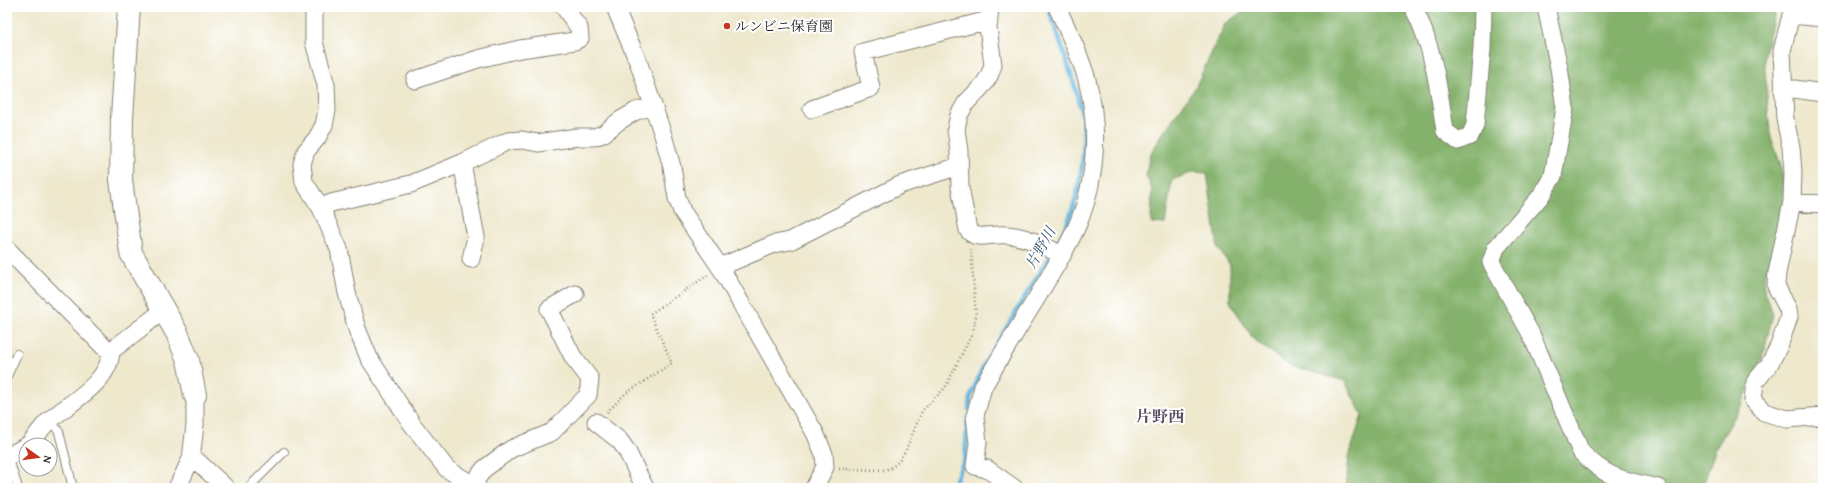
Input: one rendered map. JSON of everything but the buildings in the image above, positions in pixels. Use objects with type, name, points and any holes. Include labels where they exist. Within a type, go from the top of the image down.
[{"type":"street","points":[[129,7],[122,118],[121,180],[131,253],[177,333],[188,360],[195,395],[195,425],[191,459],[177,488]]},
{"type":"street","points":[[314,7],[314,42],[326,85],[327,110],[324,125],[317,138],[306,151],[302,164],[304,182],[322,208],[339,248],[347,293],[357,329],[369,358],[412,424],[436,455],[447,468],[475,486],[484,469],[511,449],[552,432],[588,395],[590,379],[573,357],[549,309],[575,294]]},
{"type":"street","points":[[415,80],[478,59],[520,49],[575,41],[580,38],[579,28],[564,7]]},
{"type":"street","points":[[615,7],[631,43],[653,106],[672,167],[680,204],[692,226],[720,267],[815,433],[824,454],[825,467],[814,488]]},
{"type":"street","points":[[1014,488],[987,469],[975,466],[978,442],[975,416],[983,387],[1057,253],[1080,220],[1093,174],[1095,141],[1093,111],[1087,80],[1075,45],[1057,7]]},
{"type":"street","points":[[1413,7],[1424,27],[1436,73],[1445,131],[1458,140],[1470,136],[1475,125],[1484,7]]},
{"type":"street","points":[[1546,7],[1559,68],[1565,108],[1553,176],[1540,197],[1496,248],[1491,262],[1531,334],[1581,452],[1595,467],[1609,475],[1658,488]]},
{"type":"street","points":[[1823,18],[1793,11],[1783,40],[1783,91],[1785,119],[1791,147],[1792,202],[1777,273],[1776,286],[1788,309],[1789,317],[1779,346],[1769,365],[1755,382],[1753,400],[1764,412],[1787,419],[1823,416]]},
{"type":"street","points":[[989,14],[993,65],[989,76],[966,103],[959,115],[956,129],[959,151],[960,187],[968,230],[972,235],[980,237],[997,234],[1017,236],[1057,253]]},
{"type":"street","points":[[812,109],[871,88],[863,52],[981,22],[989,14]]},
{"type":"street","points":[[1783,91],[1794,89],[1823,93]]},
{"type":"street","points":[[322,208],[331,203],[411,184],[462,163],[508,141],[522,140],[538,144],[577,137],[594,137],[603,134],[619,121],[636,111],[653,106]]},
{"type":"street","points":[[462,163],[476,237],[471,259]]},
{"type":"street","points":[[720,267],[774,244],[790,241],[900,184],[959,166]]},
{"type":"street","points":[[1792,202],[1823,204]]},
{"type":"street","points":[[7,249],[103,346],[111,351]]},
{"type":"street","points":[[111,351],[164,310]]},
{"type":"street","points":[[34,437],[50,419],[87,392],[111,362],[111,351]]},
{"type":"street","points":[[596,422],[620,441],[646,488]]},
{"type":"street","points":[[7,457],[18,451]]},
{"type":"street","points":[[191,459],[197,461],[226,488]]},
{"type":"lane","points":[[7,376],[17,354]]},
{"type":"lane","points":[[50,419],[59,432],[72,488]]},
{"type":"lane","points":[[248,488],[284,452]]},
{"type":"lane","points":[[7,462],[12,470],[18,488]]},
{"type":"path","points":[[825,467],[850,470],[884,470],[891,468],[898,462],[905,452],[922,411],[946,388],[971,336],[976,316],[971,252],[972,235]]},
{"type":"path","points":[[596,422],[625,394],[672,363],[650,314],[720,267]]},
{"type":"green space","points":[[1304,7],[1776,7],[1764,57],[1770,134],[1783,172],[1783,215],[1763,284],[1773,314],[1762,358],[1740,408],[1716,448],[1702,488],[1346,488],[1349,456],[1362,415],[1345,381],[1288,365],[1254,340],[1230,302],[1230,265],[1218,249],[1207,173],[1194,172],[1172,180],[1165,224],[1151,223],[1152,189],[1146,176],[1149,157],[1163,133],[1195,88],[1225,24],[1247,8],[1294,15]]},
{"type":"waterway","name":"片野川","points":[[1048,7],[1077,94],[1083,122],[1084,141],[1080,179],[1070,217],[1055,248]]},
{"type":"waterway","name":"片野川","points":[[969,409],[970,398],[984,365],[1051,254]]},
{"type":"waterway","name":"片野川","points":[[952,488],[965,459],[968,417]]},
{"type":"place","name":"ルンビニ保育園","points":[[727,26]]},
{"type":"district","name":"片野西","points":[[1160,416]]}]
